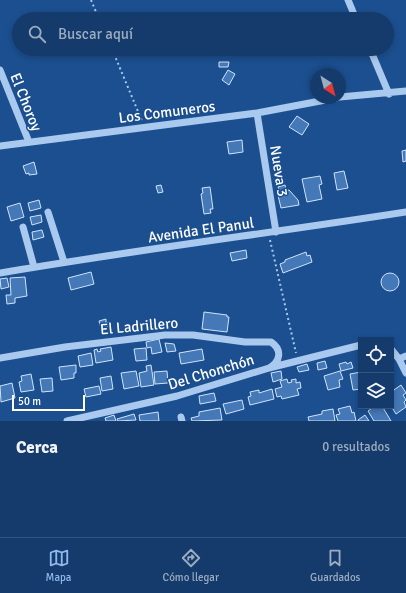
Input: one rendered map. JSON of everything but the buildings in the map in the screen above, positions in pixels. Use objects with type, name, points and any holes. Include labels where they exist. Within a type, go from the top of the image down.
[{"type":"street","points":[[348,0],[353,12]]},
{"type":"street","points":[[373,56],[389,94]]},
{"type":"street","name":"El Choroy","points":[[0,70],[29,142]]},
{"type":"street","points":[[346,97],[389,94],[406,91]]},
{"type":"street","name":"Los Comuneros","points":[[0,146],[257,113],[310,103]]},
{"type":"street","name":"Nueva 3","points":[[257,113],[276,232]]},
{"type":"street","points":[[48,212],[64,262]]},
{"type":"street","name":"Avenida El Panul","points":[[0,273],[64,262],[406,212]]},
{"type":"street","points":[[23,227],[34,267]]},
{"type":"street","name":"El Ladrillero","points":[[0,358],[65,347],[157,336],[193,335],[246,342],[271,342],[278,349],[279,357],[276,363],[269,368]]},
{"type":"street","name":"Del Chonchón","points":[[67,421],[177,396],[269,368],[358,346]]},
{"type":"street","points":[[394,353],[406,373]]},
{"type":"street","points":[[399,359],[406,356]]},
{"type":"path","points":[[91,0],[96,12]]},
{"type":"path","points":[[115,56],[145,128]]},
{"type":"path","points":[[268,233],[297,361]]}]
